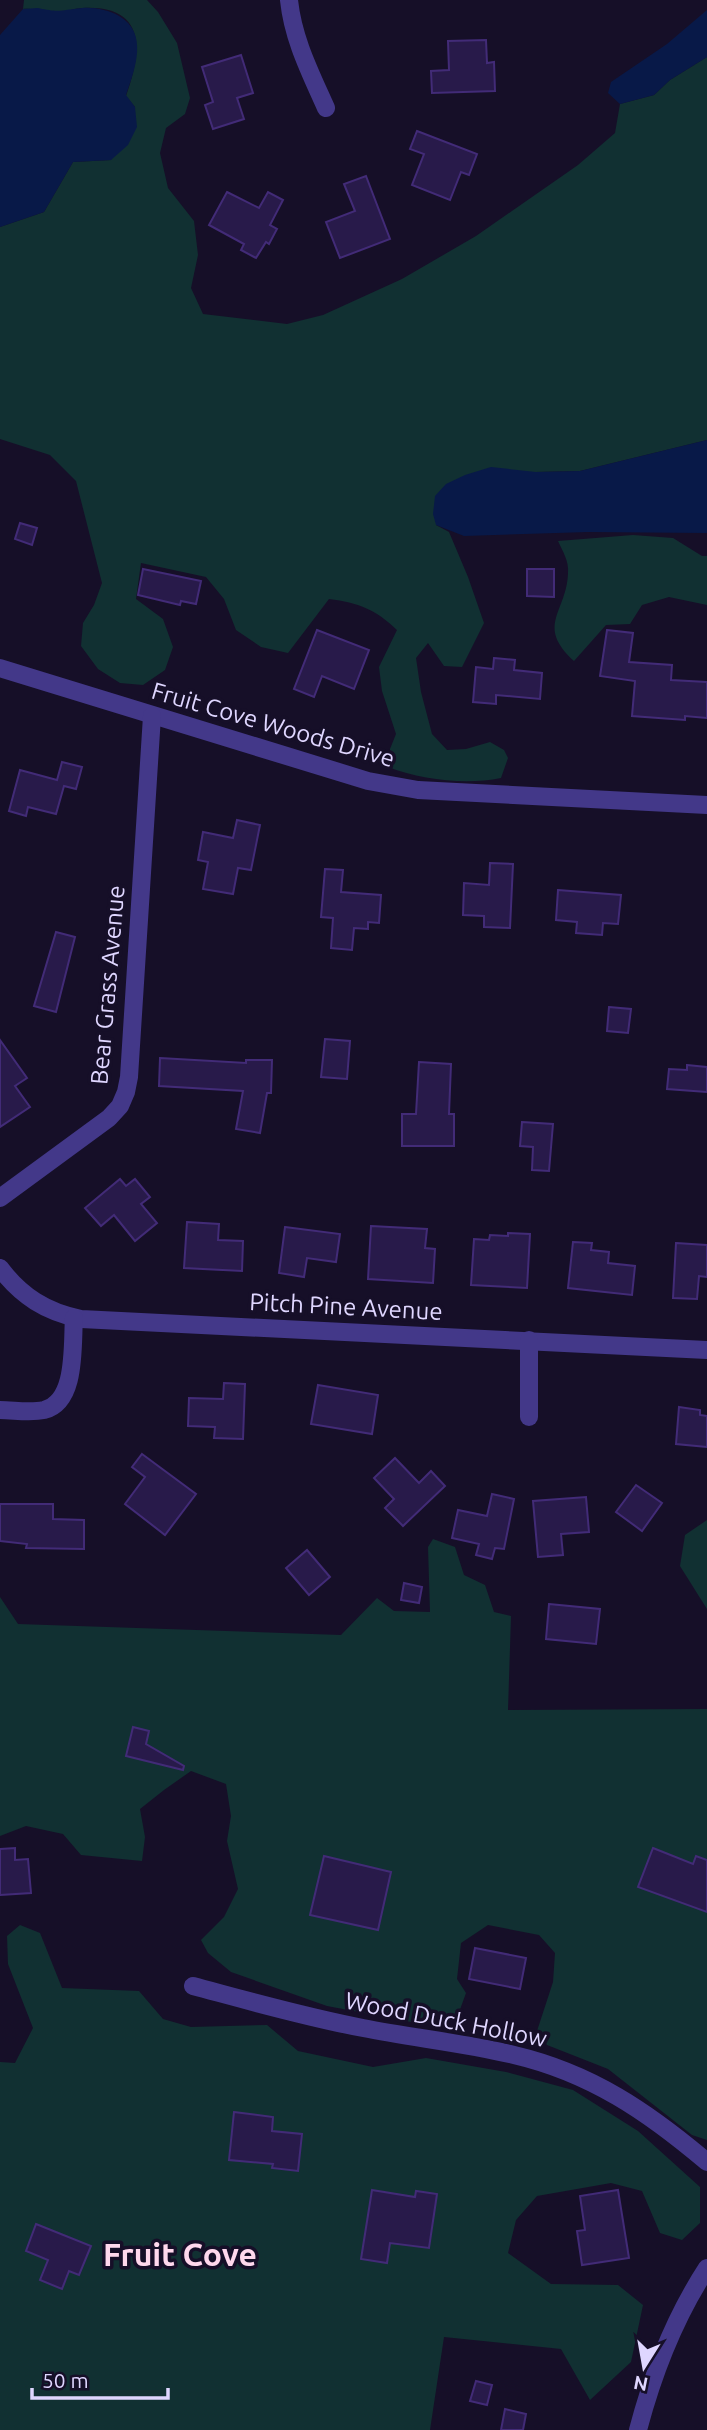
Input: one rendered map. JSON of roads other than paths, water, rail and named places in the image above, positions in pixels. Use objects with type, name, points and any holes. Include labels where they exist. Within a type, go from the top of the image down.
[{"type":"street","points":[[289,0],[291,23],[299,49],[326,108]]},
{"type":"street","name":"Fruit Cove Woods Drive","points":[[0,668],[368,781],[406,788],[707,804]]},
{"type":"street","name":"Bear Grass Avenue","points":[[0,1198],[109,1118],[120,1106],[126,1092],[133,1035],[152,716]]},
{"type":"street","name":"Pitch Pine Avenue","points":[[0,1268],[19,1290],[37,1304],[74,1318],[707,1350]]},
{"type":"street","points":[[0,1410],[48,1409],[64,1397],[68,1387],[74,1318]]},
{"type":"street","points":[[529,1340],[529,1417]]},
{"type":"street","name":"Wood Duck Hollow","points":[[192,1986],[318,2019],[514,2054],[563,2070],[625,2099],[667,2128],[707,2162]]},
{"type":"street","points":[[638,2430],[662,2355],[679,2317],[707,2267]]},
{"type":"water","points":[[23,9],[56,11],[96,9],[115,14],[128,23],[134,32],[137,52],[126,95],[135,107],[137,127],[128,145],[111,160],[73,162],[44,212],[0,227],[0,35]]},
{"type":"water","points":[[707,10],[707,57],[670,80],[654,95],[620,104],[608,93],[611,82],[667,44]]},
{"type":"water","points":[[707,440],[707,533],[588,532],[464,536],[436,525],[433,514],[435,496],[446,484],[465,475],[491,467],[536,472],[580,471]]},
{"type":"district","name":"Fruit Cove","points":[[180,2255]]}]
